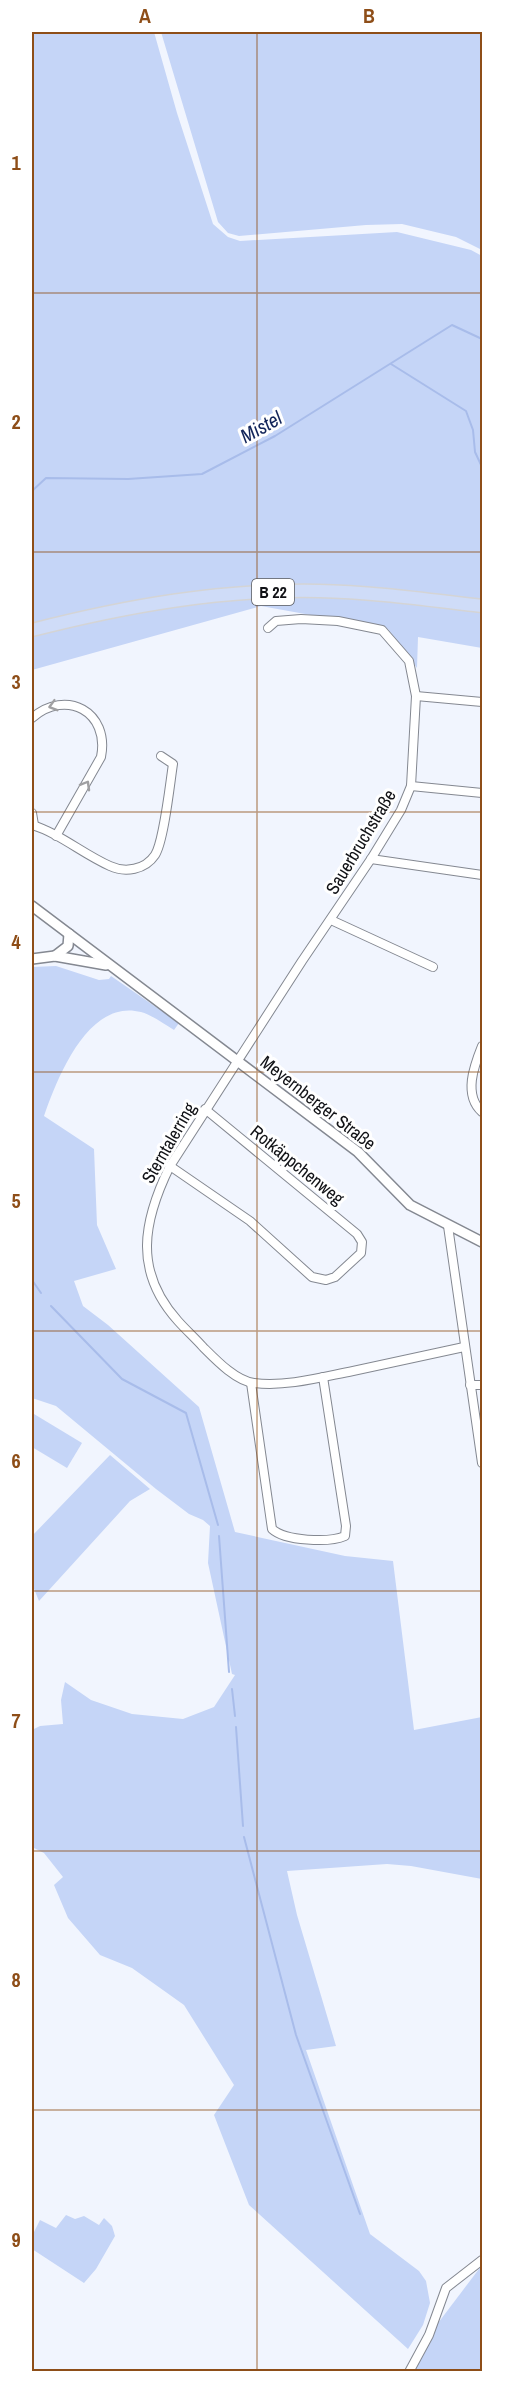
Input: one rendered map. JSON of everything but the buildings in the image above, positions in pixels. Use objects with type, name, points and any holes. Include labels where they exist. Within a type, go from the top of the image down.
[{"type":"main road","name":"B 22","points":[[32,630],[142,604],[268,592],[320,591],[483,606]]},
{"type":"street","name":"Sauerbruchstraße","points":[[237,1061],[371,859],[401,810],[411,786],[416,696],[409,661],[382,630],[338,621],[301,619],[276,621],[268,628]]},
{"type":"street","points":[[416,696],[483,702]]},
{"type":"street","points":[[32,718],[50,706],[67,704],[86,712],[101,731],[103,747],[101,757],[56,836]]},
{"type":"street","points":[[32,813],[32,825],[111,867],[126,870],[139,868],[156,854],[173,764],[161,756]]},
{"type":"street","points":[[411,786],[483,793]]},
{"type":"street","points":[[371,859],[483,875]]},
{"type":"street","name":"Meyernberger Straße","points":[[32,906],[357,1152],[410,1205],[483,1242]]},
{"type":"street","points":[[331,920],[433,967]]},
{"type":"street","points":[[55,956],[68,946],[69,934]]},
{"type":"street","points":[[32,959],[55,956],[110,965]]},
{"type":"street","points":[[483,1046],[475,1063],[472,1098],[483,1112]]},
{"type":"street","name":"Sterntalerring","points":[[237,1061],[170,1166],[157,1192],[146,1232],[147,1261],[151,1278],[177,1320],[215,1359],[234,1374],[251,1383]]},
{"type":"street","name":"Rotkäppchenweg","points":[[170,1166],[250,1221],[312,1277],[326,1280],[335,1277],[356,1259],[362,1248],[362,1242],[357,1234],[205,1109]]},
{"type":"street","points":[[448,1226],[464,1347],[483,1463]]},
{"type":"street","points":[[323,1377],[346,1526],[345,1536],[336,1540],[290,1537],[278,1534],[272,1529],[251,1383],[274,1384],[323,1377],[464,1347]]},
{"type":"street","points":[[470,1385],[483,1385]]},
{"type":"street","points":[[409,2372],[429,2334],[446,2288],[483,2260]]},
{"type":"shaded area","points":[[32,32],[154,32],[177,113],[213,224],[228,237],[240,241],[397,232],[471,250],[482,256],[482,648],[418,637],[417,668],[388,629],[261,606],[32,670]]},
{"type":"shaded area","points":[[161,32],[482,32],[482,250],[456,237],[402,224],[239,236],[228,233],[218,222]]},
{"type":"shaded area","points":[[56,966],[99,980],[109,979],[111,976],[179,1023],[174,1030],[154,1017],[141,1012],[122,1011],[105,1017],[90,1029],[66,1063],[44,1116],[94,1149],[97,1225],[116,1269],[74,1281],[83,1306],[108,1325],[199,1407],[235,1532],[345,1556],[393,1561],[414,1730],[482,1717],[482,1879],[387,1864],[287,1871],[297,1915],[336,2046],[306,2050],[370,2234],[419,2271],[426,2281],[430,2303],[423,2325],[408,2349],[249,2205],[214,2115],[234,2085],[184,2005],[132,1968],[100,1955],[68,1918],[54,1885],[63,1877],[44,1853],[32,1847],[32,1730],[40,1726],[63,1724],[61,1700],[65,1682],[91,1700],[132,1714],[183,1719],[214,1707],[235,1675],[232,1674],[208,1563],[210,1526],[189,1514],[156,1489],[56,1406],[32,1398],[32,967]]},
{"type":"shaded area","points":[[34,1414],[82,1443],[67,1468],[32,1447]]},
{"type":"shaded area","points":[[110,1455],[150,1489],[130,1501],[39,1601],[32,1584],[32,1536]]},
{"type":"shaded area","points":[[66,2215],[75,2219],[84,2216],[99,2225],[104,2218],[112,2226],[115,2236],[96,2269],[84,2283],[32,2249],[32,2236],[40,2220],[56,2228]]},
{"type":"shaded area","points":[[482,2265],[482,2371],[409,2372],[429,2335]]},
{"type":"waterway","name":"Mistel","points":[[32,491],[46,478],[128,479],[202,474],[275,436],[452,325],[482,339]]},
{"type":"waterway","points":[[391,364],[466,411],[473,430],[475,452],[482,467]]},
{"type":"waterway","points":[[32,1280],[41,1293]]},
{"type":"waterway","points":[[51,1306],[122,1379],[186,1413],[218,1525]]},
{"type":"waterway","points":[[219,1536],[229,1672]]},
{"type":"waterway","points":[[232,1689],[235,1716]]},
{"type":"waterway","points":[[236,1727],[243,1826]]},
{"type":"waterway","points":[[244,1837],[296,2035],[360,2214]]}]
